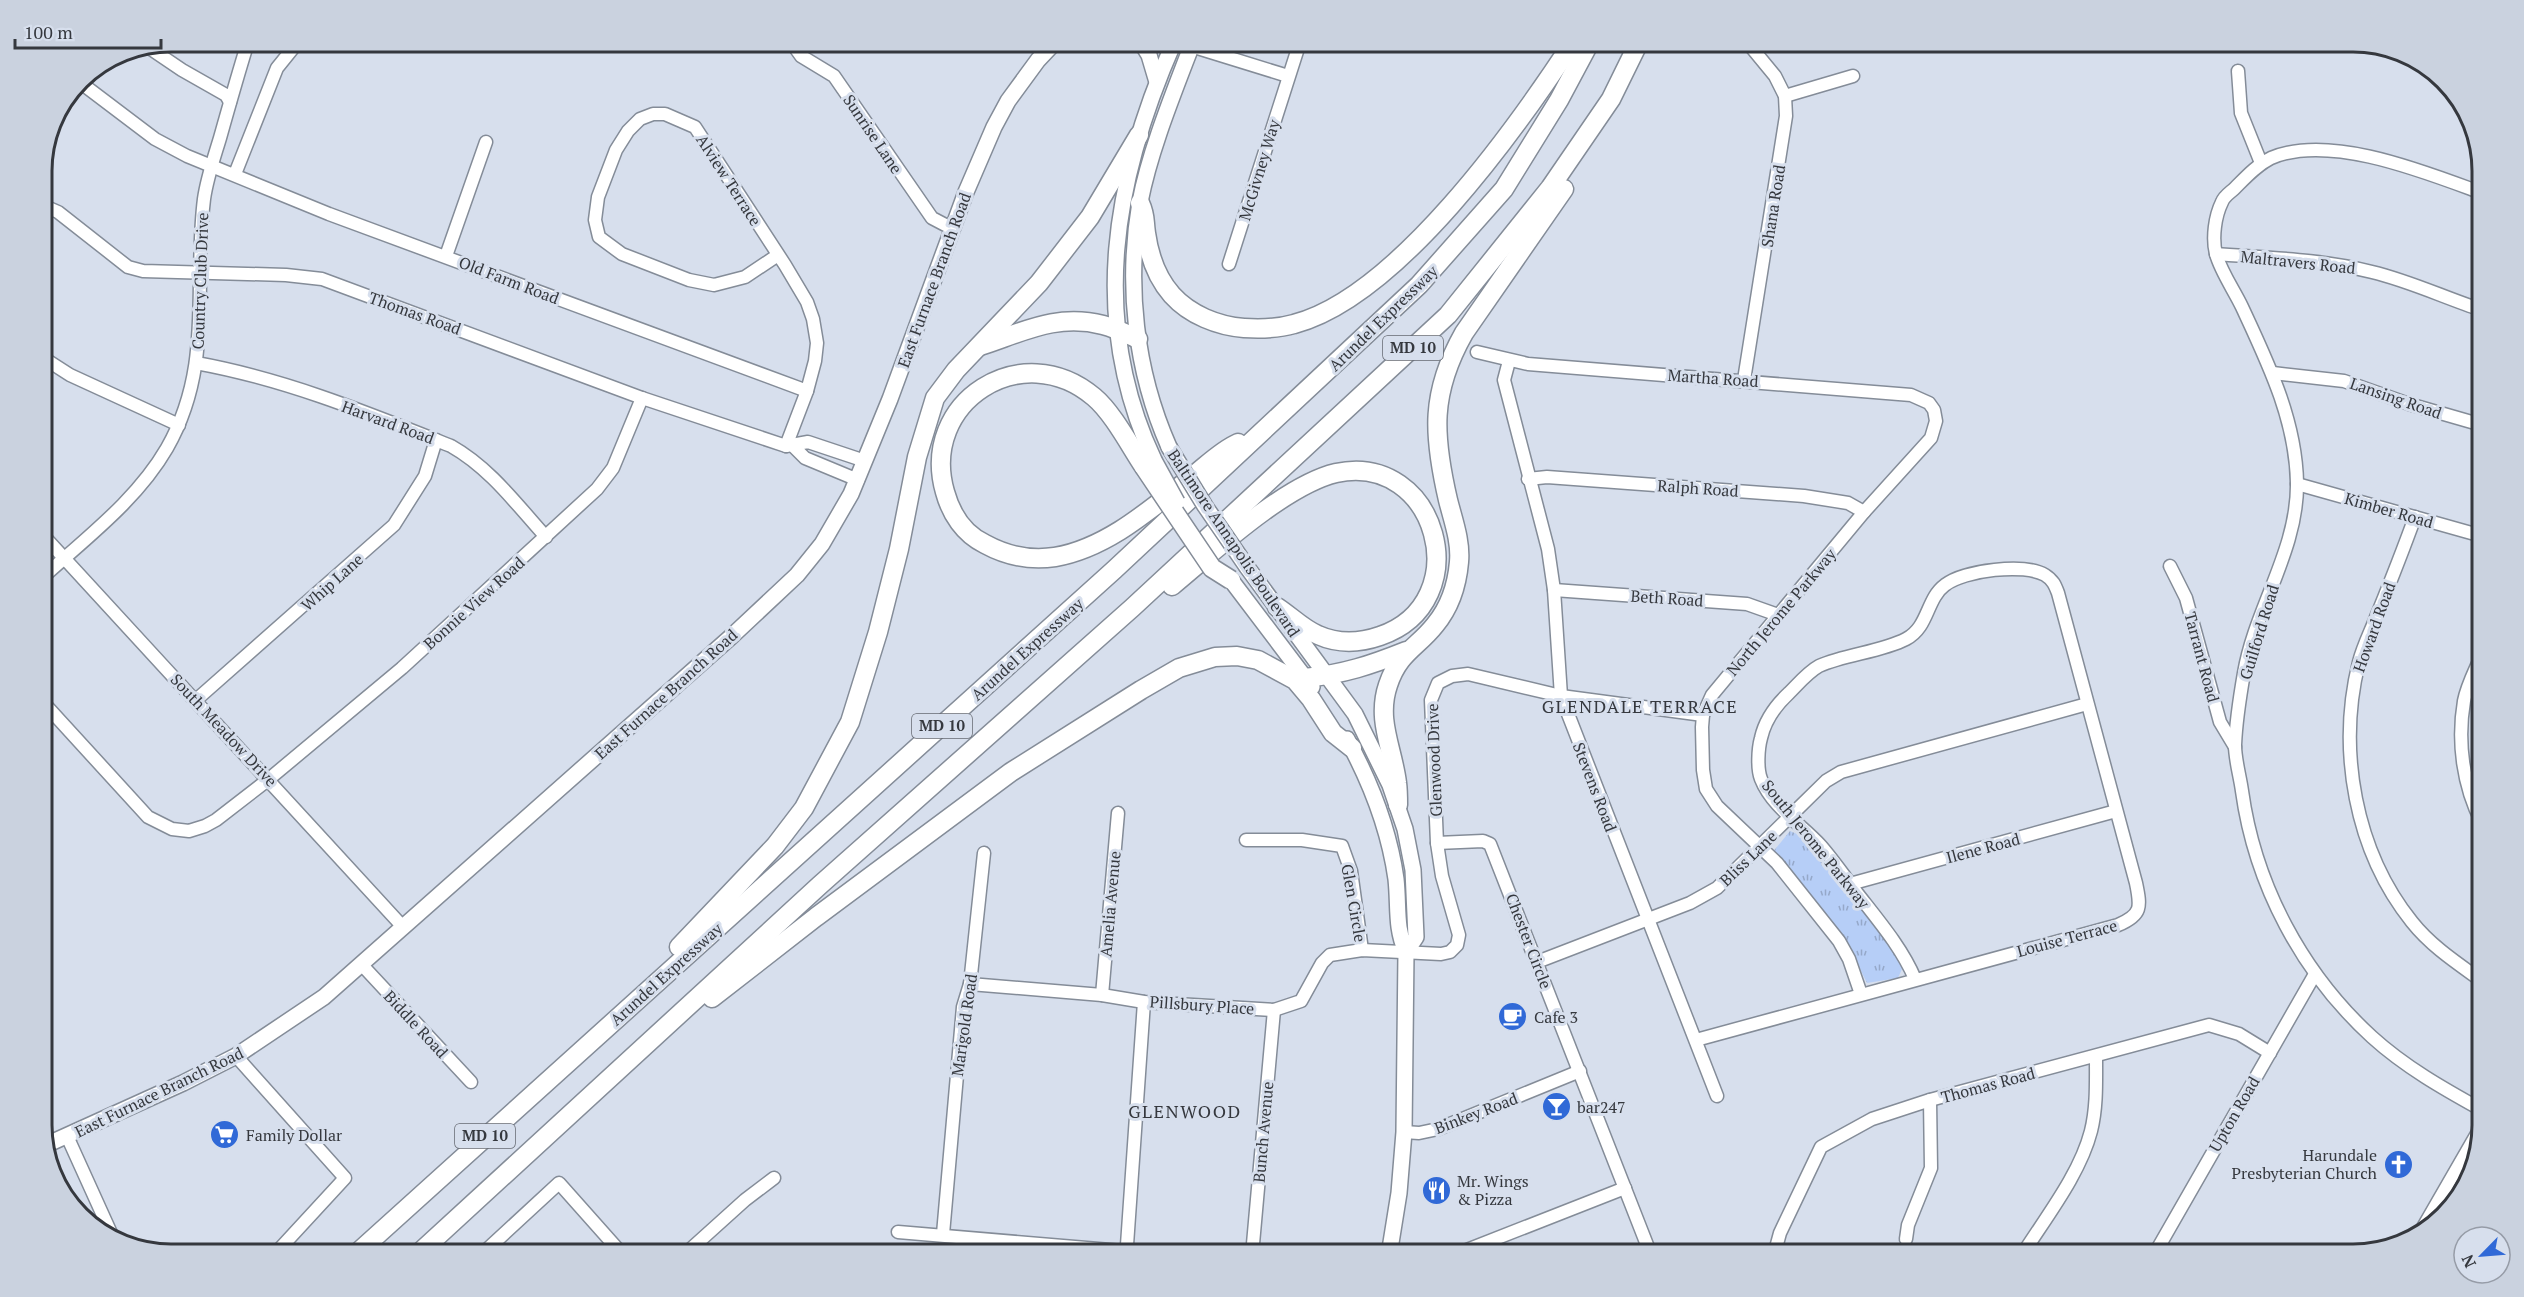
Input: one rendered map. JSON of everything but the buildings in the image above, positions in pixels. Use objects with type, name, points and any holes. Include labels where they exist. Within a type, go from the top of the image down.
[{"type":"highway","points":[[1140,203],[1147,217],[1145,230],[1149,252],[1156,270],[1163,284],[1184,306],[1209,321],[1234,327],[1268,329],[1295,324],[1323,313],[1349,297],[1383,273],[1425,234],[1531,107],[1567,52]]},
{"type":"highway","name":"Arundel Expressway","points":[[367,1244],[1096,586],[1265,431],[1419,285],[1504,189],[1584,52]]},
{"type":"highway","name":"MD 10","points":[[429,1244],[1020,705],[1132,608],[1448,315],[1550,188],[1611,99],[1634,52]]},
{"type":"highway","points":[[1305,678],[1326,676],[1382,662],[1406,651],[1435,625],[1450,600],[1458,572],[1459,542],[1436,441],[1438,402],[1444,376],[1464,333],[1593,146],[1592,127]]},
{"type":"highway","points":[[616,1018],[668,957],[775,846],[804,807],[835,755],[850,722],[878,632],[899,549],[917,457],[935,398],[978,346],[1039,283],[1090,217],[1139,135]]},
{"type":"highway","points":[[978,346],[1036,325],[1053,322],[1082,321],[1105,325],[1138,339]]},
{"type":"highway","points":[[1231,580],[1212,568],[1149,463],[1095,397],[1074,384],[1043,374],[1020,373],[993,381],[970,397],[949,422],[942,441],[940,464],[949,506],[961,526],[976,540],[1001,553],[1025,559],[1041,559],[1057,557],[1084,548],[1128,525],[1234,445],[1265,431]]},
{"type":"highway","points":[[1132,608],[1150,603],[1282,500],[1315,481],[1335,474],[1361,472],[1384,477],[1404,488],[1427,514],[1434,531],[1438,556],[1433,585],[1419,609],[1392,632],[1367,640],[1341,642],[1318,635],[1277,607]]},
{"type":"highway","points":[[1398,805],[1397,782],[1386,741],[1383,716],[1388,685],[1406,651]]},
{"type":"highway","points":[[683,1010],[706,1004],[816,917],[1011,772],[1131,695],[1179,668],[1215,657],[1237,656],[1258,660],[1295,680],[1311,699],[1333,733],[1352,748]]},
{"type":"main road","name":"East Furnace Branch Road","points":[[54,1142],[183,1083],[236,1056],[315,1003],[362,965],[734,635],[797,575],[822,544],[858,480],[966,192],[994,127],[1008,102],[1046,52]]},
{"type":"main road","points":[[1147,52],[1157,82]]},
{"type":"main road","name":"Baltimore Annapolis Boulevard","points":[[1149,463],[1130,395],[1118,331],[1116,240],[1125,186],[1139,135],[1170,52]]},
{"type":"main road","name":"Baltimore Annapolis Boulevard","points":[[1186,52],[1140,203],[1134,274],[1138,339],[1149,396],[1169,447],[1205,506],[1366,734],[1398,805],[1409,847],[1415,898],[1416,937],[1406,952]]},
{"type":"main road","name":"Baltimore Annapolis Boulevard","points":[[1231,580],[1305,678],[1352,748],[1381,813],[1395,878],[1399,935],[1406,952],[1404,1132],[1399,1193],[1391,1244]]},
{"type":"street","name":"Country Club Drive","points":[[53,568],[113,515],[140,485],[167,449],[179,425],[188,399],[201,328],[204,199],[245,52]]},
{"type":"street","points":[[235,174],[277,68],[290,52]]},
{"type":"street","name":"Sunrise Lane","points":[[798,52],[834,76],[927,212],[932,218],[953,229]]},
{"type":"street","points":[[1216,52],[1288,76]]},
{"type":"street","name":"McGivney Way","points":[[1229,264],[1296,52]]},
{"type":"street","name":"Shana Road","points":[[1744,380],[1783,148],[1786,116],[1785,96],[1775,76],[1755,52]]},
{"type":"street","points":[[158,54],[226,94],[230,102]]},
{"type":"street","points":[[2238,71],[2241,113],[2261,163],[2294,151],[2351,154],[2410,167],[2471,189]]},
{"type":"street","points":[[1785,96],[1853,76]]},
{"type":"street","name":"Old Farm Road","points":[[87,87],[155,139],[187,156],[329,214],[807,391]]},
{"type":"street","name":"Alview Terrace","points":[[778,255],[746,277],[714,285],[689,280],[621,254],[599,237],[595,220],[598,197],[616,150],[628,131],[640,120],[653,114],[665,114],[695,127],[778,255],[807,302],[813,318],[817,343],[807,391],[790,446]]},
{"type":"street","points":[[446,256],[486,142]]},
{"type":"street","name":"Guilford Road","points":[[2261,163],[2222,200],[2214,229],[2216,254],[2273,373],[2290,431],[2297,484],[2289,538],[2260,617],[2244,670],[2235,747],[2244,809],[2258,866],[2284,923],[2315,974],[2339,1005],[2374,1039],[2427,1079],[2472,1104]]},
{"type":"street","name":"Thomas Road","points":[[53,210],[128,267],[143,271],[286,275],[322,279],[642,398],[790,446],[805,458],[858,480]]},
{"type":"street","name":"Maltravers Road","points":[[2216,254],[2313,261],[2360,269],[2390,277],[2471,306]]},
{"type":"street","name":"Martha Road","points":[[1477,352],[1509,361],[1911,395],[1929,403],[1934,410],[1936,421]]},
{"type":"street","name":"Stevens Road","points":[[1509,361],[1504,380],[1548,549],[1554,590],[1561,696],[1602,807],[1649,918],[1717,1096]]},
{"type":"street","name":"Harvard Road","points":[[196,363],[242,372],[288,385],[436,440],[471,458],[546,537]]},
{"type":"street","points":[[53,364],[70,375],[179,425]]},
{"type":"street","name":"Lansing Road","points":[[2273,373],[2344,381],[2409,404],[2471,422]]},
{"type":"street","name":"Bonnie View Road","points":[[53,713],[148,818],[172,829],[189,831],[216,820],[402,668],[597,489],[613,468],[642,398]]},
{"type":"street","name":"North Jerome Parkway","points":[[1861,994],[1849,959],[1839,941],[1777,863],[1717,806],[1706,789],[1703,770],[1703,715],[1712,695],[1864,512],[1931,438],[1936,421]]},
{"type":"street","name":"Whip Lane","points":[[196,700],[394,525],[424,476],[436,440]]},
{"type":"street","name":"Thomas Road","points":[[790,446],[808,442],[866,460]]},
{"type":"street","name":"Ralph Road","points":[[1528,479],[1547,477],[1804,496],[1848,503],[1864,512]]},
{"type":"street","name":"Kimber Road","points":[[2297,484],[2471,533]]},
{"type":"street","name":"Howard Road","points":[[2415,517],[2359,660],[2350,728],[2356,802],[2365,836],[2382,877],[2412,923],[2442,952],[2472,974]]},
{"type":"street","name":"South Meadow Drive","points":[[53,546],[403,927]]},
{"type":"street","name":"Tarrant Road","points":[[2170,566],[2186,598],[2220,722],[2235,747]]},
{"type":"street","name":"South Jerome Parkway","points":[[1915,979],[1908,961],[1850,884],[1822,848],[1790,817],[1760,778],[1760,742],[1763,729],[1778,703],[1819,666],[1905,639],[1917,630],[1928,615],[1935,595],[1945,584],[1988,572],[2020,569],[2032,570],[2052,580]]},
{"type":"street","name":"Louise Terrace","points":[[1696,1040],[2130,920],[2138,913],[2140,901],[2058,593],[2052,580]]},
{"type":"street","name":"Beth Road","points":[[1554,590],[1747,604],[1778,615]]},
{"type":"street","name":"Glenwood Drive","points":[[1406,952],[1441,954],[1450,952],[1456,945],[1459,935],[1442,876],[1437,843],[1431,700],[1438,683],[1452,676],[1468,674],[1561,696],[1703,715]]},
{"type":"street","points":[[2472,680],[2464,699],[2461,726],[2464,770],[2472,798]]},
{"type":"street","name":"Bliss Lane","points":[[1537,962],[1690,903],[1717,888],[1826,781],[1841,772],[2087,704]]},
{"type":"street","name":"Ilene Road","points":[[1850,884],[2116,811]]},
{"type":"street","name":"Amelia Avenue","points":[[1102,995],[1118,813]]},
{"type":"street","name":"Glen Circle","points":[[1246,840],[1302,840],[1342,846],[1351,871],[1362,950]]},
{"type":"street","name":"Chester Circle","points":[[1437,843],[1483,841],[1490,844],[1647,1244]]},
{"type":"street","name":"Marigold Road","points":[[943,1234],[962,1016],[970,984],[984,853]]},
{"type":"street","name":"Pillsbury Place","points":[[970,984],[1102,995],[1144,1002],[1274,1010],[1301,1001],[1322,963],[1330,955],[1362,950],[1406,952]]},
{"type":"street","name":"Biddle Road","points":[[362,965],[471,1082]]},
{"type":"street","name":"Upton Road","points":[[2160,1244],[2315,974]]},
{"type":"street","points":[[1127,1244],[1144,1002]]},
{"type":"street","name":"Bunch Avenue","points":[[1253,1244],[1274,1010]]},
{"type":"street","name":"Thomas Road","points":[[1777,1244],[1780,1233],[1821,1147],[1872,1119],[1929,1101],[2209,1025],[2239,1034],[2270,1053]]},
{"type":"street","points":[[236,1056],[345,1178],[284,1244]]},
{"type":"street","points":[[2029,1244],[2079,1164],[2091,1132],[2096,1105],[2096,1057]]},
{"type":"street","name":"Binkey Road","points":[[1404,1132],[1419,1133],[1438,1129],[1580,1071]]},
{"type":"street","points":[[1906,1239],[1908,1225],[1931,1168],[1929,1101]]},
{"type":"street","points":[[67,1136],[107,1225]]},
{"type":"street","points":[[2429,1216],[2469,1147]]},
{"type":"street","points":[[696,1244],[745,1200],[774,1178]]},
{"type":"street","points":[[493,1244],[559,1184],[613,1244]]},
{"type":"street","points":[[1482,1244],[1625,1188]]},
{"type":"street","points":[[898,1232],[943,1234],[1038,1244]]},
{"type":"green space","points":[[1790,831],[1811,840],[1900,959],[1902,969],[1898,978],[1867,983],[1846,941],[1772,853]]},
{"type":"place","name":"Cafe 3","points":[[1513,1017]]},
{"type":"place","name":"bar247","points":[[1556,1107]]},
{"type":"place","name":"Family Dollar","points":[[225,1135]]},
{"type":"place","name":"Harundale Presbyterian Church","points":[[2398,1164]]},
{"type":"place","name":"Mr. Wings & Pizza","points":[[1436,1190]]},
{"type":"district","name":"GLENDALE TERRACE","points":[[1640,707]]},
{"type":"district","name":"GLENWOOD","points":[[1185,1112]]}]
